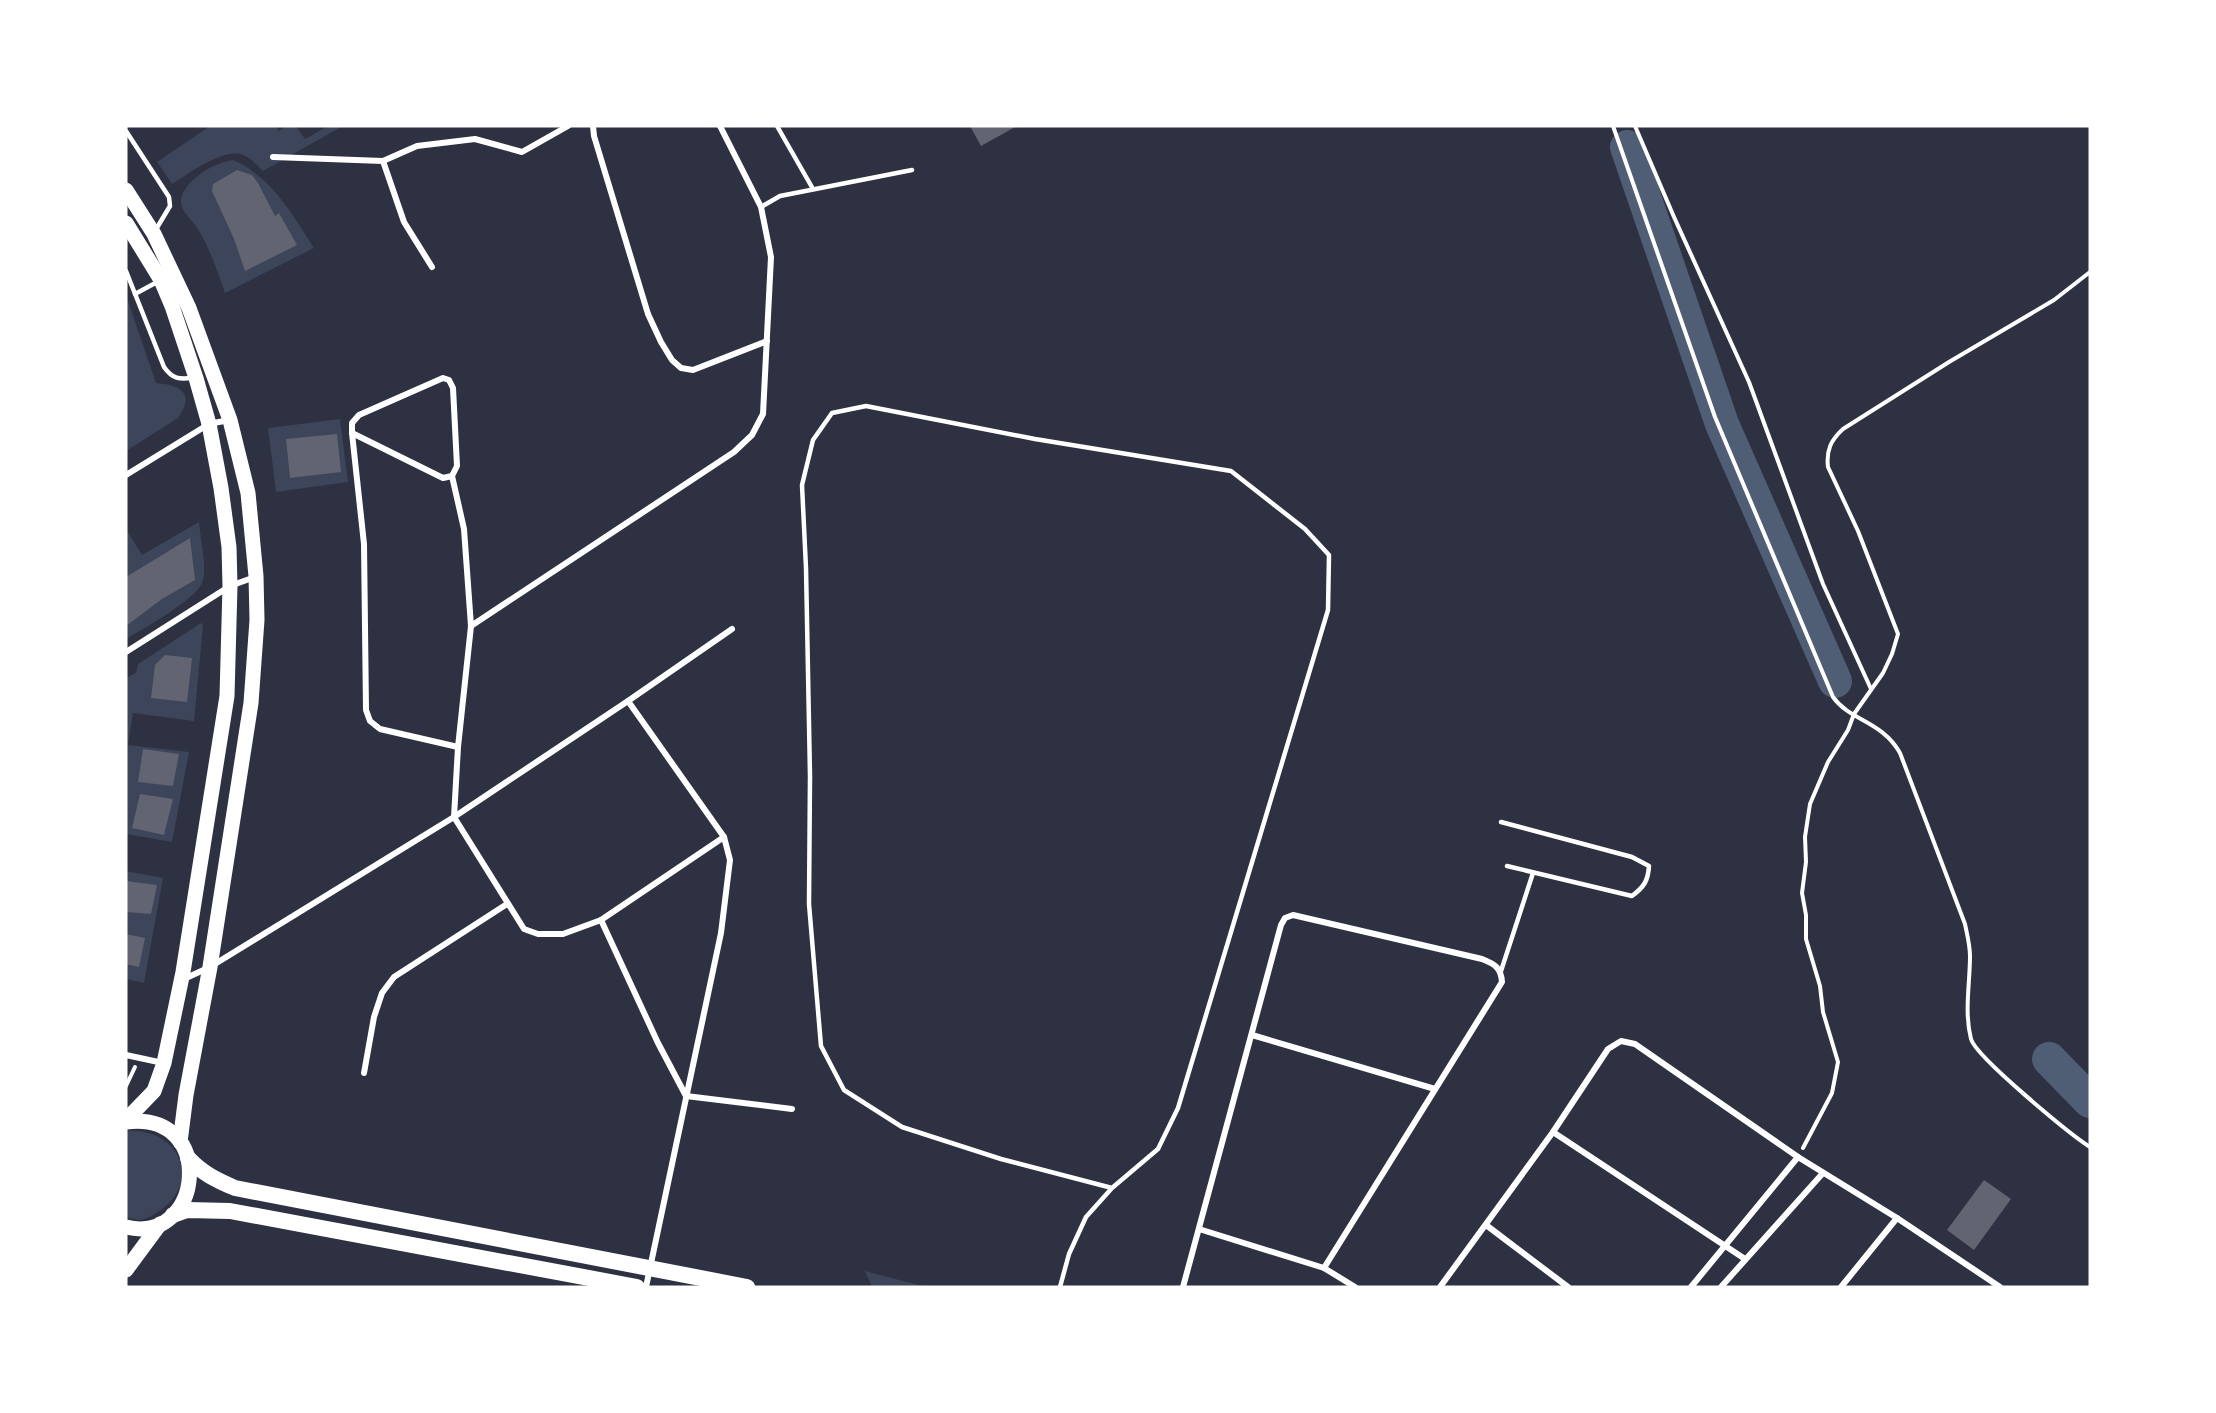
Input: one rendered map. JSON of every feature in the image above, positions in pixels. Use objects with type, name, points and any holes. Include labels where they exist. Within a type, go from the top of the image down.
[{"type":"highway","points":[[188,1158],[206,1174],[235,1188],[747,1287]]},
{"type":"highway","points":[[166,1219],[187,1210],[230,1211],[637,1287]]},
{"type":"main road","points":[[126,190],[154,234],[189,308],[230,420],[248,493],[256,576],[257,620],[249,712],[210,967],[186,1095],[180,1143]]},
{"type":"main road","points":[[126,223],[161,280],[196,378],[209,424],[228,537],[230,586],[225,714],[181,980],[164,1063],[154,1091],[126,1121]]},
{"type":"main road","points":[[225,714],[249,712]]},
{"type":"main road","points":[[126,1121],[148,1122],[174,1135],[188,1158],[191,1170],[190,1183],[184,1201],[166,1219],[126,1270]]},
{"type":"main road","points":[[126,1227],[146,1228],[166,1219]]},
{"type":"street","points":[[273,157],[383,161],[417,146],[475,139],[522,152],[568,126]]},
{"type":"street","points":[[593,126],[594,136],[648,314],[660,342],[672,360],[681,368],[693,370],[768,342]]},
{"type":"street","points":[[471,626],[734,452],[752,435],[763,414],[771,257],[761,207],[720,126]]},
{"type":"street","points":[[383,161],[404,222],[432,267]]},
{"type":"street","points":[[458,747],[380,729],[370,720],[366,710],[364,544],[352,433],[352,423],[359,415],[443,378],[449,380],[453,388],[457,466],[452,476],[464,529],[471,626],[458,747],[454,817],[507,904],[524,928],[538,934],[563,934],[602,920],[724,837]]},
{"type":"street","points":[[126,475],[209,424],[230,420]]},
{"type":"street","points":[[352,433],[443,478],[452,476]]},
{"type":"street","points":[[126,652],[230,586],[256,576]]},
{"type":"street","points":[[181,980],[210,967],[454,817],[732,629]]},
{"type":"street","points":[[628,701],[724,837],[730,860],[721,933],[646,1287]]},
{"type":"street","points":[[364,1073],[374,1017],[382,993],[394,977],[507,904]]},
{"type":"street","points":[[1183,1287],[1281,925],[1285,918],[1293,915],[1482,959],[1494,964],[1501,971],[1503,982],[1324,1268]]},
{"type":"street","points":[[602,920],[658,1043],[686,1096]]},
{"type":"street","points":[[1252,1035],[1435,1089]]},
{"type":"street","points":[[1440,1287],[1553,1132],[1608,1049],[1621,1041],[1635,1044],[1798,1158],[1897,1218],[2000,1287]]},
{"type":"street","points":[[126,1055],[164,1063]]},
{"type":"street","points":[[686,1096],[792,1108]]},
{"type":"street","points":[[1553,1132],[1745,1259]]},
{"type":"street","points":[[1691,1287],[1798,1158]]},
{"type":"street","points":[[1720,1287],[1823,1173]]},
{"type":"street","points":[[1841,1287],[1897,1218]]},
{"type":"street","points":[[1486,1225],[1569,1287]]},
{"type":"street","points":[[1199,1229],[1324,1268],[1355,1287]]},
{"type":"lane","points":[[777,126],[813,189]]},
{"type":"lane","points":[[126,131],[169,197],[170,206],[154,234]]},
{"type":"lane","points":[[761,207],[780,196],[912,170]]},
{"type":"lane","points":[[126,271],[157,351],[170,375],[179,380],[196,378]]},
{"type":"lane","points":[[135,294],[161,280]]},
{"type":"lane","points":[[1060,1287],[1069,1254],[1086,1217],[1112,1188],[1158,1149],[1178,1108],[1328,610],[1329,555],[1305,529],[1231,471],[1035,439],[866,406],[832,413],[813,440],[802,485],[810,764],[809,904],[821,1046],[843,1090],[902,1127],[1001,1159],[1112,1188]]},
{"type":"lane","points":[[1501,822],[1632,857],[1649,866],[1648,878],[1643,888],[1632,896],[1507,866]]},
{"type":"lane","points":[[1501,971],[1533,873]]},
{"type":"path","points":[[1613,126],[1716,417],[1833,697],[1841,706],[1887,735],[1900,753],[1965,924],[1970,953],[1971,1041],[1992,1065],[2071,1135],[2090,1147]]},
{"type":"path","points":[[1635,126],[1749,382],[1823,584],[1871,689]]},
{"type":"path","points":[[1798,1158],[1832,1093],[1838,1062],[1823,1012],[1820,986],[1806,939],[1806,915],[1802,893],[1806,862],[1804,837],[1810,804],[1828,762],[1848,729],[1854,714],[1883,673],[1898,634],[1858,531],[1828,468],[1828,447],[1843,429],[1949,362],[2054,300],[2090,272]]},
{"type":"path","points":[[126,1086],[139,1058]]},
{"type":"shaded area","points":[[210,126],[276,126],[279,131],[286,126],[296,126],[305,139],[328,126],[343,126],[263,171],[246,157],[232,154],[214,159],[172,184],[157,162]]},
{"type":"shaded area","points":[[233,160],[247,167],[270,186],[314,248],[225,293],[206,243],[184,211],[181,201],[187,186],[193,180],[217,164]]},
{"type":"shaded area","points":[[126,295],[156,383],[178,388],[183,392],[186,402],[178,418],[126,451]]},
{"type":"shaded area","points":[[340,419],[348,482],[276,492],[268,428]]},
{"type":"shaded area","points":[[199,522],[204,562],[202,583],[190,598],[126,639],[126,529],[142,555]]},
{"type":"shaded area","points":[[201,623],[203,625],[194,721],[133,713],[128,745],[189,752],[172,842],[126,834],[126,678],[136,673],[138,664]]},
{"type":"shaded area","points":[[126,871],[163,878],[144,983],[126,979]]},
{"type":"shaded area","points":[[126,1131],[144,1132],[159,1137],[171,1146],[179,1157],[182,1170],[181,1184],[174,1198],[161,1210],[140,1220],[126,1217]]},
{"type":"shaded area","points":[[865,1271],[926,1287],[872,1287]]},
{"type":"building","points":[[970,126],[1017,126],[981,146]]},
{"type":"building","points":[[237,170],[252,175],[275,216],[279,213],[297,245],[245,271],[234,239],[212,191],[213,184]]},
{"type":"building","points":[[337,434],[341,472],[290,478],[286,439]]},
{"type":"building","points":[[190,538],[195,580],[162,599],[126,626],[126,577]]},
{"type":"building","points":[[165,655],[192,658],[187,702],[151,698],[155,665]]},
{"type":"building","points":[[143,749],[179,754],[173,786],[138,782]]},
{"type":"building","points":[[140,794],[173,799],[164,835],[132,828]]},
{"type":"building","points":[[126,881],[157,885],[151,914],[126,912]]},
{"type":"building","points":[[126,934],[145,938],[139,967],[126,964]]},
{"type":"building","points":[[1984,1180],[2011,1199],[1974,1250],[1947,1230]]},
{"type":"waterway","points":[[1627,147],[1722,424],[1835,681]]},
{"type":"waterway","points":[[2049,1059],[2090,1101]]}]
